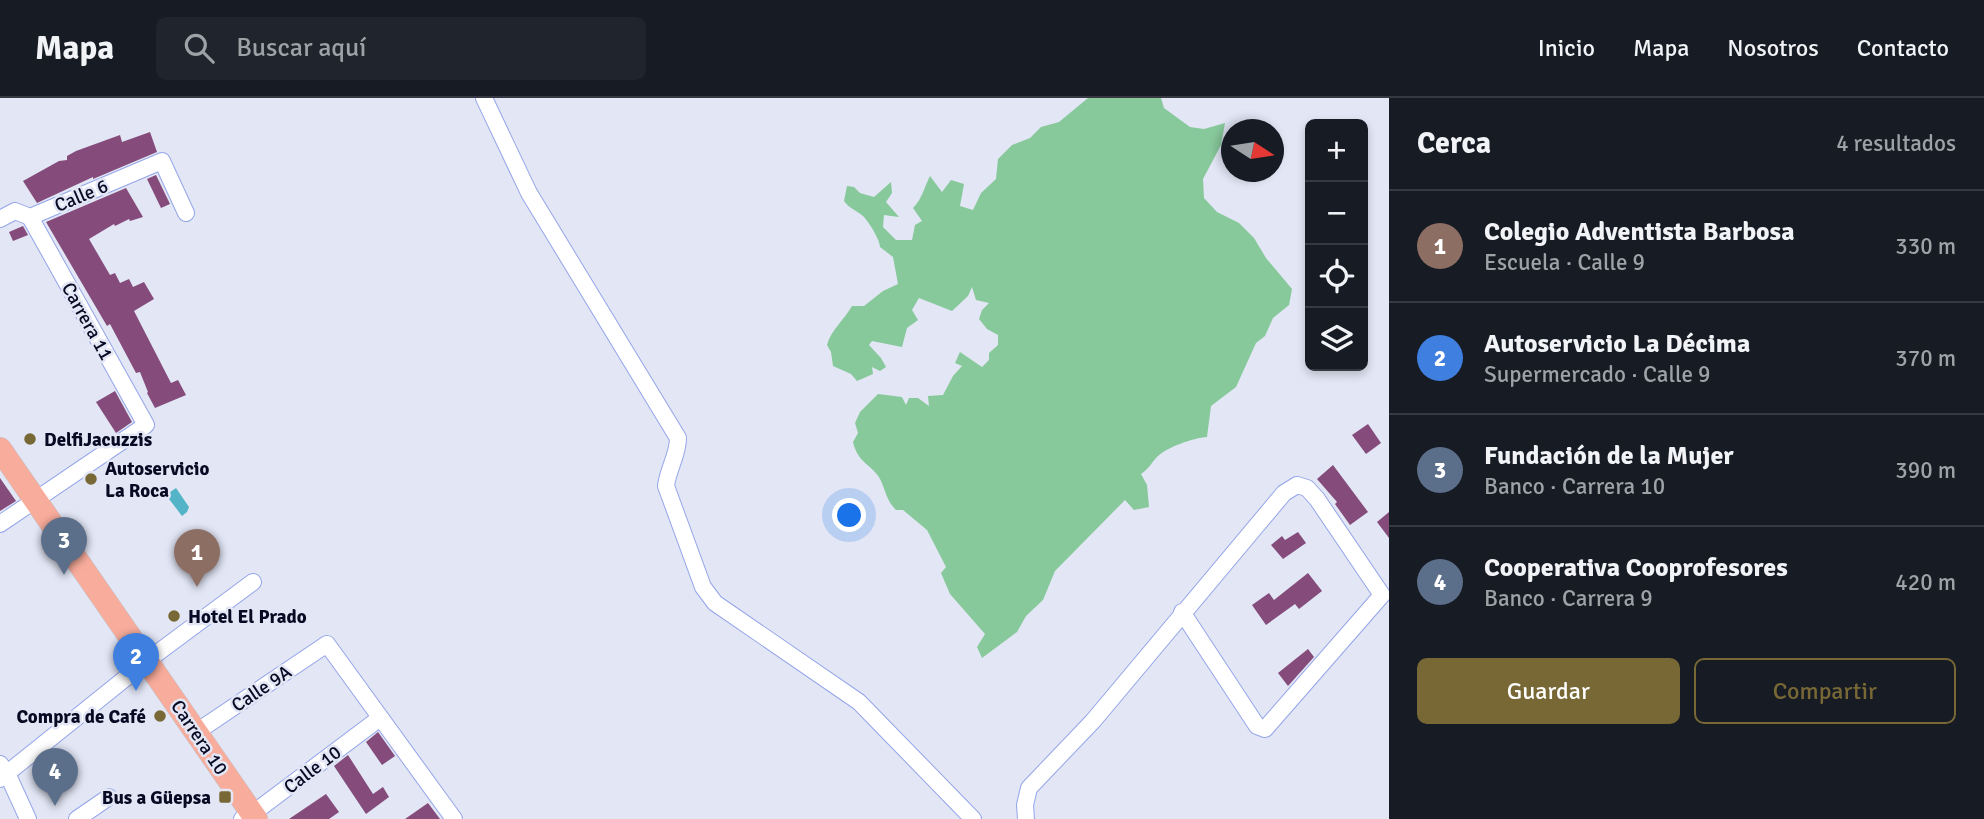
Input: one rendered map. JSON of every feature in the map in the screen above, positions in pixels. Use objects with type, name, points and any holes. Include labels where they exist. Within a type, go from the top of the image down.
[{"type":"highway","name":"Carrera 10","points":[[0,449],[148,660],[250,817]]},
{"type":"street","points":[[484,98],[529,193],[678,438],[678,449],[667,475],[666,486],[703,587],[715,603],[859,702],[973,819]]},
{"type":"street","name":"Calle 6","points":[[0,219],[15,211],[30,217],[162,161],[186,213]]},
{"type":"street","name":"Carrera 11","points":[[30,217],[146,425],[37,500]]},
{"type":"street","points":[[1026,819],[1025,805],[1029,788],[1093,721],[1182,612],[1284,493],[1297,485],[1307,488],[1382,595],[1265,729],[1257,726],[1182,612]]},
{"type":"street","points":[[0,524],[37,500]]},
{"type":"street","points":[[28,819],[2,772],[253,582]]},
{"type":"street","name":"Calle 9A","points":[[195,733],[327,644],[380,718]]},
{"type":"street","points":[[380,718],[454,819]]},
{"type":"street","name":"Calle 10","points":[[250,817],[380,718]]},
{"type":"street","points":[[77,819],[110,797]]},
{"type":"green space","points":[[1088,98],[1161,98],[1164,108],[1190,127],[1204,129],[1221,124],[1221,145],[1203,179],[1204,198],[1217,212],[1239,223],[1254,238],[1266,258],[1292,289],[1289,305],[1273,318],[1265,336],[1256,343],[1236,387],[1211,406],[1207,437],[1167,450],[1141,474],[1147,485],[1149,507],[1134,510],[1125,500],[1055,571],[1043,600],[1026,616],[1017,632],[982,658],[977,647],[985,634],[950,594],[941,573],[946,567],[927,530],[903,510],[896,510],[880,479],[858,455],[853,442],[858,433],[855,423],[860,412],[878,394],[902,397],[906,405],[909,398],[918,398],[929,406],[928,396],[943,395],[962,366],[955,363],[960,352],[982,367],[989,360],[989,353],[998,345],[998,335],[987,329],[979,319],[982,310],[989,303],[976,300],[972,287],[968,296],[952,311],[919,298],[912,310],[918,320],[907,328],[902,347],[872,341],[869,345],[886,367],[880,371],[872,367],[873,374],[857,381],[851,374],[833,366],[827,345],[852,306],[864,306],[883,291],[898,284],[893,257],[880,247],[865,219],[844,201],[847,186],[874,197],[891,182],[892,193],[886,202],[899,217],[884,215],[883,227],[896,240],[912,240],[915,225],[922,221],[913,208],[930,176],[942,192],[951,180],[964,184],[960,206],[973,210],[981,193],[996,179],[998,159],[1012,145],[1030,138],[1041,127],[1059,122]]},
{"type":"water","points":[[176,488],[189,507],[182,516],[166,495]]},
{"type":"building","points":[[150,132],[157,152],[37,203],[23,181],[59,161],[67,160],[67,156],[76,151],[120,135],[122,142]]},
{"type":"building","points":[[156,175],[170,204],[161,208],[147,179]]},
{"type":"building","points":[[126,188],[143,217],[130,221],[129,219],[115,226],[114,224],[89,239],[110,275],[115,273],[120,283],[129,279],[133,287],[144,282],[154,299],[134,311],[171,383],[178,380],[186,395],[155,408],[140,372],[136,373],[110,324],[107,326],[46,222]]},
{"type":"building","points":[[23,226],[28,235],[13,241],[9,232]]},
{"type":"building","points":[[115,391],[132,422],[116,433],[96,402]]},
{"type":"building","points":[[1368,424],[1381,443],[1366,454],[1352,435]]},
{"type":"building","points":[[1333,465],[1368,512],[1350,525],[1335,504],[1337,502],[1317,479]]},
{"type":"building","points":[[0,478],[16,501],[0,511]]},
{"type":"building","points":[[1389,512],[1389,538],[1377,522]]},
{"type":"building","points":[[1298,532],[1306,543],[1283,559],[1271,545],[1282,536],[1285,540]]},
{"type":"building","points":[[1308,573],[1322,591],[1299,609],[1295,604],[1266,625],[1252,605],[1269,593],[1274,600]]},
{"type":"building","points":[[1308,649],[1314,657],[1288,686],[1278,673]]},
{"type":"building","points":[[378,732],[395,756],[382,765],[366,742]]},
{"type":"building","points":[[348,755],[373,794],[383,787],[389,797],[366,814],[334,766]]},
{"type":"building","points":[[326,794],[339,812],[329,819],[289,819]]},
{"type":"building","points":[[428,803],[440,819],[405,819]]},
{"type":"place","name":"DelfiJacuzzis","points":[[30,439]]},
{"type":"place","name":"Autoservicio La Roca","points":[[91,479]]},
{"type":"place","name":"Fundación de la Mujer","points":[[64,575]]},
{"type":"place","name":"Colegio Adventista Barbosa","points":[[197,587]]},
{"type":"place","name":"Hotel El Prado","points":[[174,616]]},
{"type":"place","name":"Autoservicio La Décima","points":[[136,691]]},
{"type":"place","name":"Compra de Café","points":[[160,716]]},
{"type":"place","name":"Bus a Güepsa","points":[[225,797]]},
{"type":"place","name":"Cooperativa Cooprofesores","points":[[55,806]]}]
